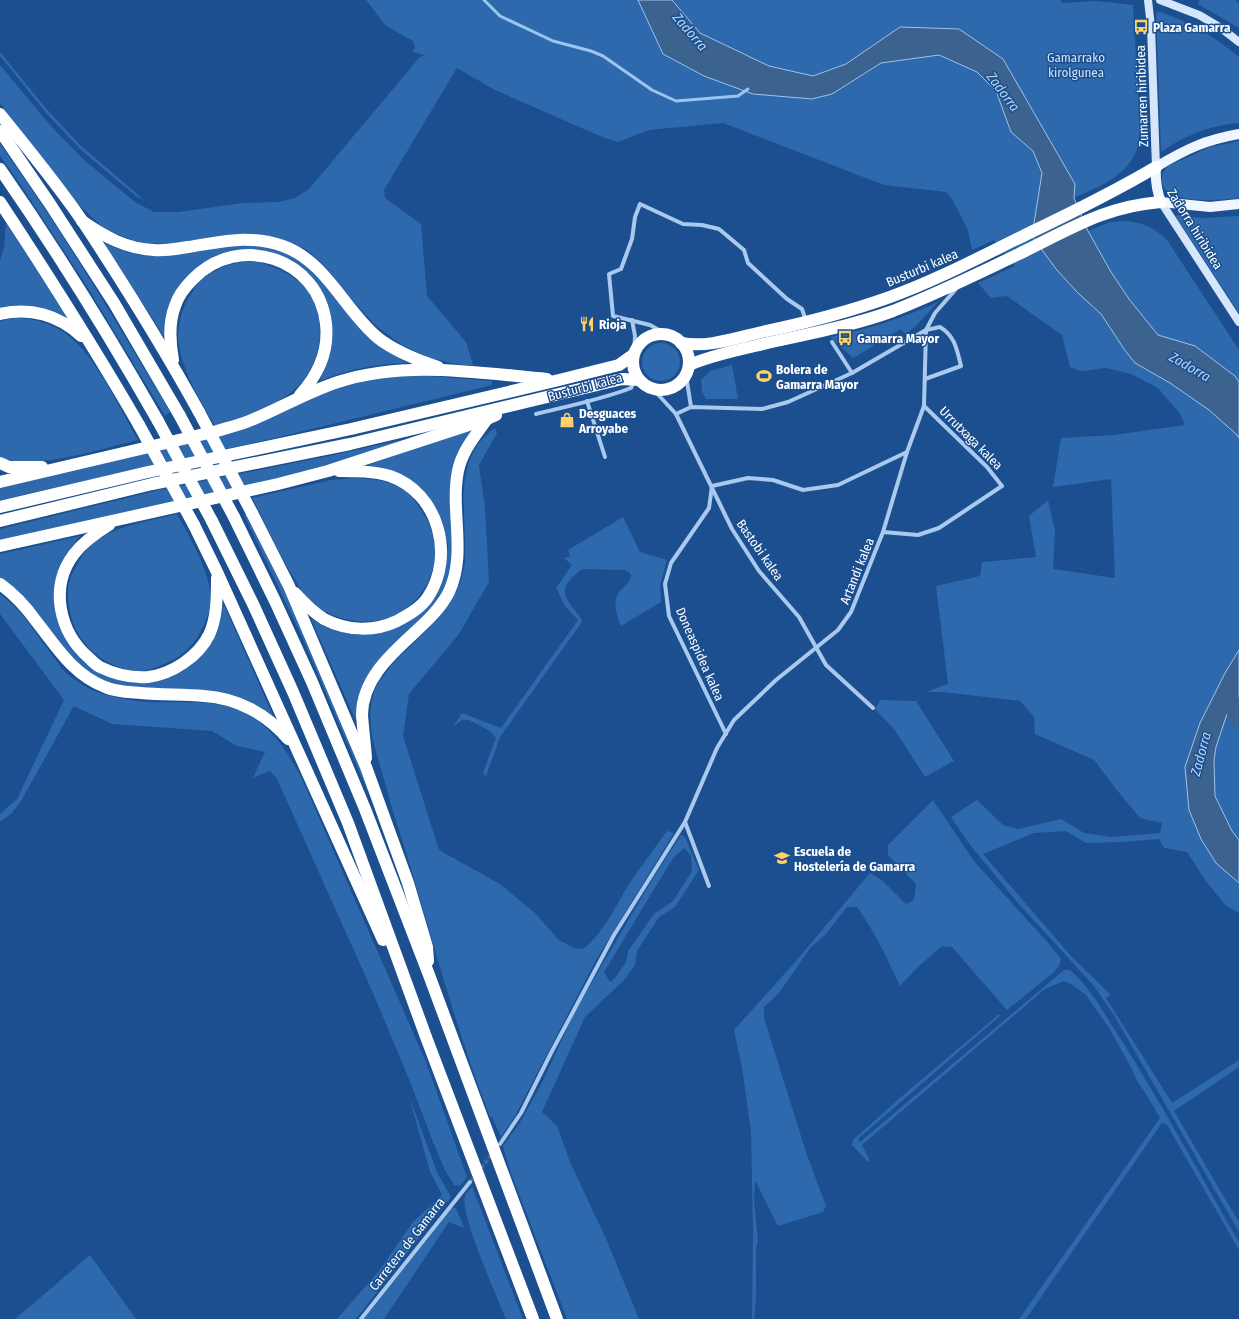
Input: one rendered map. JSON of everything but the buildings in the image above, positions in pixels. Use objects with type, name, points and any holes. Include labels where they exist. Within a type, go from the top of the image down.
[{"type":"highway","points":[[0,114],[82,221],[173,366],[199,412],[289,586],[366,767],[410,890],[428,947],[429,975]]},
{"type":"highway","points":[[0,131],[50,204],[114,303],[180,416],[234,517],[275,600],[312,682],[365,809],[429,975],[557,1319]]},
{"type":"highway","name":"Busturbi kalea","points":[[681,343],[711,344],[891,296],[976,259],[1083,207],[1126,185],[1156,167]]},
{"type":"highway","points":[[0,169],[94,311],[158,421],[212,521],[253,604],[286,677],[348,824],[426,1037],[533,1319]]},
{"type":"highway","points":[[0,202],[47,273],[93,348],[139,425],[194,525],[426,1037]]},
{"type":"highway","points":[[0,521],[152,484],[350,444],[622,379],[637,379],[652,388],[662,390],[671,388],[680,382],[687,370],[699,361],[724,353],[844,326],[892,311],[961,283],[1089,219],[1122,207],[1142,203],[1161,202]]},
{"type":"highway","points":[[82,221],[99,233],[117,242],[155,251],[242,239],[254,239],[285,247],[299,254],[313,264],[378,338],[397,350],[416,359],[447,370]]},
{"type":"highway","points":[[173,366],[171,320],[175,306],[188,284],[209,266],[234,256],[259,255],[271,258],[293,268],[302,274],[318,294],[326,318],[327,330],[323,357],[318,371],[297,398]]},
{"type":"highway","points":[[0,314],[29,311],[49,315],[72,327],[93,348]]},
{"type":"highway","points":[[637,379],[634,368],[634,354],[639,344],[647,337],[656,334],[666,334],[677,339],[681,343],[686,350],[688,357],[687,370]]},
{"type":"highway","points":[[0,507],[148,472],[351,429],[559,380],[619,365],[634,354]]},
{"type":"highway","points":[[0,482],[217,431],[248,422],[297,398],[340,381],[374,374],[447,370],[559,380]]},
{"type":"highway","points":[[0,546],[278,484],[328,471],[487,419],[519,404]]},
{"type":"highway","points":[[366,767],[362,715],[364,700],[376,672],[389,656],[426,622],[449,592],[458,558],[456,493],[458,472],[462,457],[468,445],[487,419]]},
{"type":"highway","points":[[0,463],[10,467],[61,467]]},
{"type":"highway","points":[[289,586],[306,605],[324,619],[342,626],[360,629],[374,629],[404,618],[416,610],[427,599],[435,585],[441,566],[442,550],[440,534],[435,518],[428,506],[417,493],[398,480],[376,473],[328,471]]},
{"type":"highway","points":[[115,521],[83,543],[73,554],[65,570],[59,598],[61,614],[66,630],[75,644],[99,666],[114,673],[148,677],[176,667],[187,660],[209,635],[216,605],[216,572]]},
{"type":"highway","points":[[0,584],[26,609],[67,661],[80,673],[105,688],[124,692],[205,696],[233,701],[253,710],[268,720],[281,731],[296,748]]},
{"type":"main road","points":[[1156,167],[1196,145],[1216,138],[1239,134]]},
{"type":"main road","name":"Zadorra hiribidea","points":[[1156,167],[1156,189],[1161,202]]},
{"type":"main road","points":[[1161,202],[1210,207],[1239,204]]},
{"type":"street","name":"Zumarren hiribidea","points":[[1148,0],[1151,27],[1156,167]]},
{"type":"street","points":[[1160,0],[1199,15],[1221,28],[1239,42]]},
{"type":"street","name":"Zadorra hiribidea","points":[[1161,202],[1239,322]]},
{"type":"street","points":[[666,334],[650,325],[613,316],[609,274],[621,269],[632,239],[635,216],[640,204],[683,224],[702,225],[719,229],[744,250],[748,263],[787,299],[802,309],[805,319]]},
{"type":"street","name":"Artandi kalea","points":[[500,1144],[521,1113],[614,935],[685,822],[717,748],[734,720],[776,680],[838,630],[851,612],[883,532],[907,452],[924,406],[926,330],[935,313],[961,283]]},
{"type":"street","points":[[632,320],[635,336],[634,354]]},
{"type":"street","points":[[676,414],[691,407],[762,409],[788,402],[852,373],[926,330],[940,328],[947,332],[954,340],[961,366],[925,378]]},
{"type":"street","points":[[832,342],[852,373]]},
{"type":"street","points":[[687,370],[691,407]]},
{"type":"street","name":"Busturbi kalea","points":[[536,414],[608,397],[631,388],[637,379]]},
{"type":"street","name":"Bastobi kalea","points":[[652,388],[676,414],[732,529],[759,571],[799,617],[826,665],[872,708]]},
{"type":"street","points":[[587,401],[605,457]]},
{"type":"street","name":"Urrutxaga kalea","points":[[883,532],[918,535],[939,528],[1002,486],[987,467],[924,406]]},
{"type":"street","points":[[712,486],[748,478],[773,480],[803,490],[838,485],[907,452]]},
{"type":"street","name":"Doneaspidea kalea","points":[[712,486],[709,508],[671,563],[665,584],[669,616],[726,734]]},
{"type":"street","points":[[685,822],[709,886]]},
{"type":"street","name":"Carretera de Gamarra","points":[[361,1319],[470,1182]]},
{"type":"green space","points":[[366,0],[638,0],[663,54],[704,76],[753,94],[832,94],[881,63],[939,55],[977,72],[996,91],[1011,132],[1033,151],[1042,173],[1032,236],[1056,269],[1078,293],[1101,314],[1135,363],[1170,383],[1209,410],[1237,434],[1239,438],[1239,650],[1225,673],[1200,723],[1185,767],[1201,839],[1216,863],[1239,883],[1239,913],[1225,905],[1206,881],[1187,852],[1164,848],[1159,839],[1086,843],[1066,831],[1034,833],[983,854],[1072,957],[1111,995],[1106,998],[1172,1103],[1239,1060],[1239,1067],[1174,1111],[1239,1221],[1239,1232],[1115,1017],[1094,986],[1018,903],[970,845],[951,817],[977,800],[1003,825],[1018,829],[1061,819],[1084,833],[1112,837],[1160,833],[1162,823],[1140,818],[1094,760],[1035,734],[1034,717],[1020,701],[943,692],[926,692],[948,684],[936,586],[980,576],[982,562],[1036,557],[1029,516],[1048,500],[1055,531],[1053,569],[1115,578],[1111,479],[1053,487],[1061,438],[1113,435],[1185,425],[1180,414],[1158,388],[1131,374],[1106,368],[1081,371],[1070,367],[1062,335],[1007,296],[991,298],[978,283],[1015,266],[994,240],[972,250],[968,230],[952,199],[946,192],[884,185],[723,123],[649,130],[618,142],[602,137],[495,90],[457,68],[384,190],[385,198],[421,224],[427,296],[466,342],[473,365],[461,365],[430,358],[402,345],[376,326],[352,300],[326,267],[307,250],[284,240],[262,235],[230,235],[167,244],[139,243],[105,229],[73,200],[0,103],[0,65],[50,125],[83,159],[135,202],[154,212],[178,212],[243,203],[279,202],[295,198],[309,189],[419,58],[424,55],[413,52],[415,47],[413,41],[386,26]]},
{"type":"green space","name":"Gamarrako kirolgunea","points":[[672,0],[1061,0],[1061,3],[1096,1],[1133,5],[1140,127],[1138,146],[1134,156],[1121,172],[1103,184],[1074,198],[1075,184],[1003,59],[900,27],[846,64],[813,76],[769,66],[700,33]]},
{"type":"green space","points":[[1200,0],[1235,0],[1239,3],[1239,28],[1198,4]]},
{"type":"green space","points":[[1157,11],[1179,19],[1200,30],[1220,42],[1239,57],[1239,123],[1218,126],[1198,132],[1188,136],[1161,152],[1156,15]]},
{"type":"green space","points":[[0,52],[44,106],[79,144],[144,200],[137,197],[80,149],[48,115],[0,56]]},
{"type":"green space","points":[[1239,141],[1239,198],[1196,200],[1173,195],[1166,190],[1162,183],[1162,176],[1168,166],[1210,147]]},
{"type":"green space","points":[[0,144],[45,209],[109,310],[170,412],[165,416],[86,285],[0,156]]},
{"type":"green space","points":[[1175,215],[1203,218],[1239,216],[1239,313]]},
{"type":"green space","points":[[1129,221],[1150,227],[1167,240],[1239,350],[1239,382],[1235,376],[1195,346],[1158,335],[1129,299],[1111,272],[1088,231],[1110,222]]},
{"type":"green space","points":[[6,223],[67,317],[25,306],[7,306],[0,308],[0,261],[4,247]]},
{"type":"green space","points":[[104,243],[131,253],[149,256],[167,256],[224,247],[243,246],[261,246],[279,250],[297,258],[311,269],[398,357],[407,363],[363,368],[341,373],[320,381],[330,353],[333,333],[327,303],[317,285],[310,277],[295,268],[231,252],[218,255],[203,264],[181,284],[170,301],[167,311],[165,338]]},
{"type":"green space","points":[[256,261],[276,268],[294,278],[304,287],[314,300],[317,307],[320,330],[318,350],[312,368],[293,391],[266,408],[215,426],[194,390],[186,371],[180,351],[178,335],[180,320],[189,298],[198,283],[204,278],[228,265]]},
{"type":"green space","points":[[938,302],[915,327],[905,334],[901,329],[853,358],[830,337],[886,322]]},
{"type":"green space","points":[[13,318],[31,319],[46,323],[71,338],[82,348],[113,394],[138,440],[88,453],[48,460],[30,462],[13,461],[0,457],[0,321]]},
{"type":"green space","points":[[661,343],[674,349],[680,362],[674,375],[661,381],[648,375],[642,362],[648,349]]},
{"type":"green space","points":[[732,365],[738,399],[706,399],[702,392],[701,380],[710,371]]},
{"type":"green space","points":[[416,375],[492,381],[492,385],[275,438],[0,500],[0,488],[224,434],[279,414],[306,400],[331,390],[380,377]]},
{"type":"green space","points":[[472,428],[458,453],[452,473],[453,547],[449,582],[439,600],[361,697],[356,721],[311,619],[338,631],[357,635],[374,633],[436,593],[444,574],[448,546],[443,523],[435,506],[423,493],[392,471],[368,465]]},
{"type":"green space","points":[[495,428],[497,433],[479,465],[485,508],[489,582],[459,634],[409,694],[403,736],[439,850],[500,884],[535,913],[559,940],[574,948],[583,949],[604,926],[631,881],[667,831],[674,833],[596,960],[515,1116],[501,1137],[492,1117],[490,1117],[451,1003],[379,761],[373,739],[370,717],[373,695],[381,679],[401,655],[434,623],[452,600],[458,587],[465,561],[464,495],[468,465],[474,451],[482,439]]},
{"type":"green space","points":[[401,440],[402,442],[283,479],[0,541],[0,529],[159,490]]},
{"type":"green space","points":[[355,478],[383,481],[403,489],[409,494],[422,511],[432,532],[435,553],[432,573],[423,591],[410,605],[393,616],[373,621],[350,620],[338,617],[320,609],[310,601],[277,549],[252,498],[331,480]]},
{"type":"green space","points":[[177,514],[188,533],[207,576],[211,601],[206,621],[193,643],[181,655],[171,661],[156,668],[139,671],[128,670],[116,666],[106,661],[88,647],[76,629],[69,603],[68,589],[71,577],[83,554],[97,540],[116,530]]},
{"type":"green space","points":[[247,514],[306,635],[370,789],[367,790],[302,637],[244,515]]},
{"type":"green space","points":[[623,517],[640,552],[667,560],[660,585],[661,602],[621,626],[617,613],[616,600],[619,592],[629,582],[631,574],[625,570],[582,569],[574,576],[568,582],[565,588],[565,593],[570,604],[581,618],[582,622],[500,737],[486,776],[483,773],[496,738],[490,731],[469,720],[462,720],[453,727],[462,713],[501,728],[578,620],[565,606],[556,588],[572,565],[564,558],[570,556],[568,550]]},
{"type":"green space","points":[[80,536],[68,552],[59,569],[55,595],[55,609],[58,622],[69,646],[78,656],[88,665],[116,678],[130,682],[151,682],[168,677],[181,672],[192,664],[224,605],[274,718],[249,702],[111,685],[76,663],[66,653],[20,594],[0,578],[0,554]]},
{"type":"green space","points":[[0,594],[21,613],[64,671],[86,687],[104,694],[136,701],[199,702],[226,706],[241,711],[254,718],[276,738],[294,764],[302,779],[426,1062],[467,1177],[460,1186],[454,1185],[445,1170],[373,993],[277,779],[270,771],[253,778],[265,752],[237,746],[212,731],[112,724],[74,706],[20,803],[12,813],[0,822],[0,814],[17,799],[64,700],[0,614]]},
{"type":"green space","points":[[1239,697],[1239,840],[1232,831],[1215,796],[1214,760],[1216,747],[1228,711]]},
{"type":"green space","points":[[880,700],[916,701],[954,761],[925,777],[894,729],[875,709]]},
{"type":"green space","points":[[933,800],[974,861],[1061,959],[1059,966],[1053,973],[1007,1010],[952,947],[942,946],[917,968],[900,986],[875,935],[857,907],[847,907],[825,935],[811,947],[779,993],[764,1007],[764,1018],[806,1152],[826,1206],[823,1212],[778,1226],[755,1180],[754,1200],[758,1242],[756,1248],[756,1299],[754,1319],[752,1319],[753,1230],[751,1132],[742,1068],[734,1030],[796,961],[870,873],[882,880],[906,904],[914,900],[916,884],[888,855],[888,845]]},
{"type":"green space","points":[[681,835],[685,837],[699,870],[675,907],[659,917],[637,951],[635,965],[624,980],[585,1017],[542,1112],[557,1126],[570,1162],[607,1241],[639,1319],[567,1319],[510,1171],[503,1146],[519,1124],[542,1083],[575,1011],[653,878]],"holes":[[[684,848],[691,855],[692,871],[673,901],[654,914],[628,951],[626,962],[615,978],[610,982],[604,972],[673,858]]]},
{"type":"green space","points":[[1064,970],[1070,970],[1085,986],[1122,1041],[1167,1115],[1239,1242],[1239,1250],[1167,1125],[1162,1123],[1026,1319],[1019,1319],[1160,1118],[1137,1081],[1109,1028],[1086,995],[1071,984],[1064,981],[1045,989],[862,1145],[870,1161],[868,1162],[852,1145],[853,1140],[901,1097],[998,1015],[1001,1015],[858,1139],[860,1142]]},
{"type":"green space","points":[[409,1096],[437,1172],[451,1197],[356,1319],[337,1319],[379,1271],[413,1222],[442,1195],[430,1172]]},
{"type":"green space","points":[[472,1186],[523,1319],[506,1319],[480,1256],[468,1220],[465,1205],[465,1196]]},
{"type":"green space","points":[[452,1208],[456,1208],[464,1228],[449,1222],[384,1319],[364,1319]]},
{"type":"green space","points":[[90,1255],[136,1319],[15,1319]]},
{"type":"water","name":"Zadorra","points":[[638,0],[672,0],[700,33],[769,66],[813,76],[846,64],[900,27],[959,29],[1003,59],[1075,184],[1074,198],[1088,231],[1111,272],[1129,299],[1158,335],[1195,346],[1235,376],[1239,382],[1239,438],[1209,410],[1170,383],[1135,363],[1101,314],[1078,293],[1056,269],[1032,236],[1042,173],[1033,151],[1011,132],[996,91],[977,72],[939,55],[881,63],[832,94],[812,99],[753,94],[704,76],[663,54]]},
{"type":"water","name":"Zadorra","points":[[1239,650],[1239,697],[1228,711],[1216,747],[1214,760],[1215,796],[1232,831],[1239,840],[1239,883],[1216,863],[1201,839],[1189,810],[1185,767],[1200,723],[1225,673]]},
{"type":"waterway","points":[[484,0],[500,16],[553,41],[591,51],[603,56],[652,90],[676,101],[738,96],[748,89]]},
{"type":"waterway","points":[[1227,694],[1239,719]]},
{"type":"tunnel","points":[[470,1182],[493,1153]]},
{"type":"place","name":"Plaza Gamarra","points":[[1141,27]]},
{"type":"place","name":"Rioja","points":[[587,324]]},
{"type":"place","name":"Gamarra Mayor","points":[[845,338]]},
{"type":"place","name":"Bolera de Gamarra Mayor","points":[[764,376]]},
{"type":"place","name":"Desguaces Arroyabe","points":[[567,420]]},
{"type":"place","name":"Escuela de Hostelería de Gamarra","points":[[782,858]]}]
